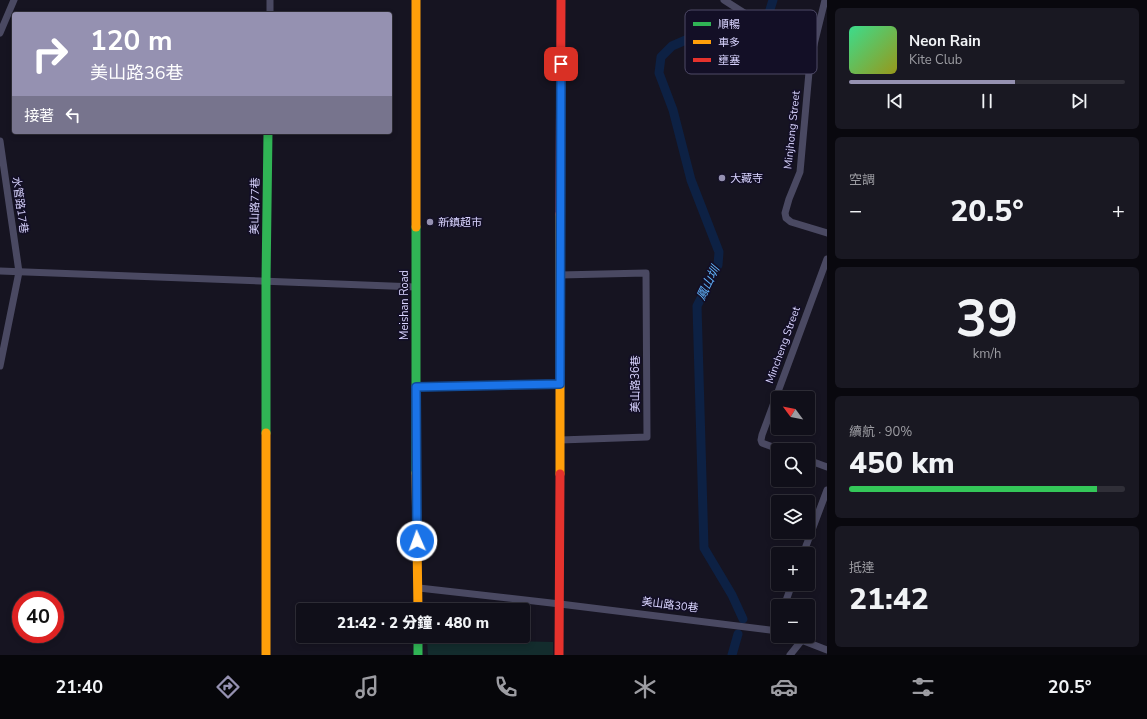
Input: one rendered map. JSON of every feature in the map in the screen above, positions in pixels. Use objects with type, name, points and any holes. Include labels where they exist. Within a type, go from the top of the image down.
[{"type":"street","points":[[0,33],[14,0]]},
{"type":"street","points":[[270,0],[270,12]]},
{"type":"street","name":"Meishan Road","points":[[416,0],[416,509],[418,603]]},
{"type":"street","points":[[559,655],[561,0]]},
{"type":"street","points":[[724,0],[740,10]]},
{"type":"street","name":"Minjhong Street","points":[[817,32],[825,0]]},
{"type":"street","name":"Minjhong Street","points":[[809,74],[800,172],[785,213],[786,218],[791,222],[827,232]]},
{"type":"street","name":"美山路77巷","points":[[266,655],[266,281],[268,134]]},
{"type":"street","name":"水管路17巷","points":[[0,141],[19,272],[0,366]]},
{"type":"street","name":"Mincheng Street","points":[[771,446],[762,443],[762,435],[827,259]]},
{"type":"street","points":[[0,271],[416,287]]},
{"type":"street","name":"美山路36巷","points":[[560,275],[646,273],[647,437],[560,440]]},
{"type":"street","points":[[416,387],[560,384]]},
{"type":"street","points":[[815,463],[827,467]]},
{"type":"street","points":[[806,547],[827,490]]},
{"type":"street","name":"美山路30巷","points":[[418,588],[771,630]]},
{"type":"street","points":[[418,643],[418,655]]},
{"type":"street","points":[[790,655],[800,643]]},
{"type":"street","points":[[810,643],[827,650]]},
{"type":"green space","points":[[553,642],[553,655],[428,655],[427,643]]},
{"type":"waterway","name":"鳳山圳","points":[[770,10],[773,0]]},
{"type":"waterway","name":"鳳山圳","points":[[685,40],[672,46],[661,57],[659,73],[673,110],[691,180],[719,252],[718,265],[697,306],[704,548],[732,595],[743,619]]},
{"type":"waterway","name":"鳳山圳","points":[[732,655],[738,634]]},
{"type":"traffic: fast","points":[[266,433],[268,134]]},
{"type":"traffic: fast","points":[[416,227],[416,473]]},
{"type":"traffic: fast","points":[[418,643],[418,655]]},
{"type":"traffic: slow","points":[[416,0],[416,227]]},
{"type":"traffic: slow","points":[[560,214],[560,474]]},
{"type":"traffic: slow","points":[[266,433],[266,655]]},
{"type":"traffic: slow","points":[[416,473],[418,603]]},
{"type":"traffic: jam","points":[[560,214],[561,0]]},
{"type":"traffic: jam","points":[[559,655],[560,474]]},
{"type":"place","name":"大藏寺","points":[[722,178]]},
{"type":"place","name":"新鎮超市","points":[[430,222]]},
{"type":"route","points":[[417,541],[416,387],[560,384],[561,64]]}]
